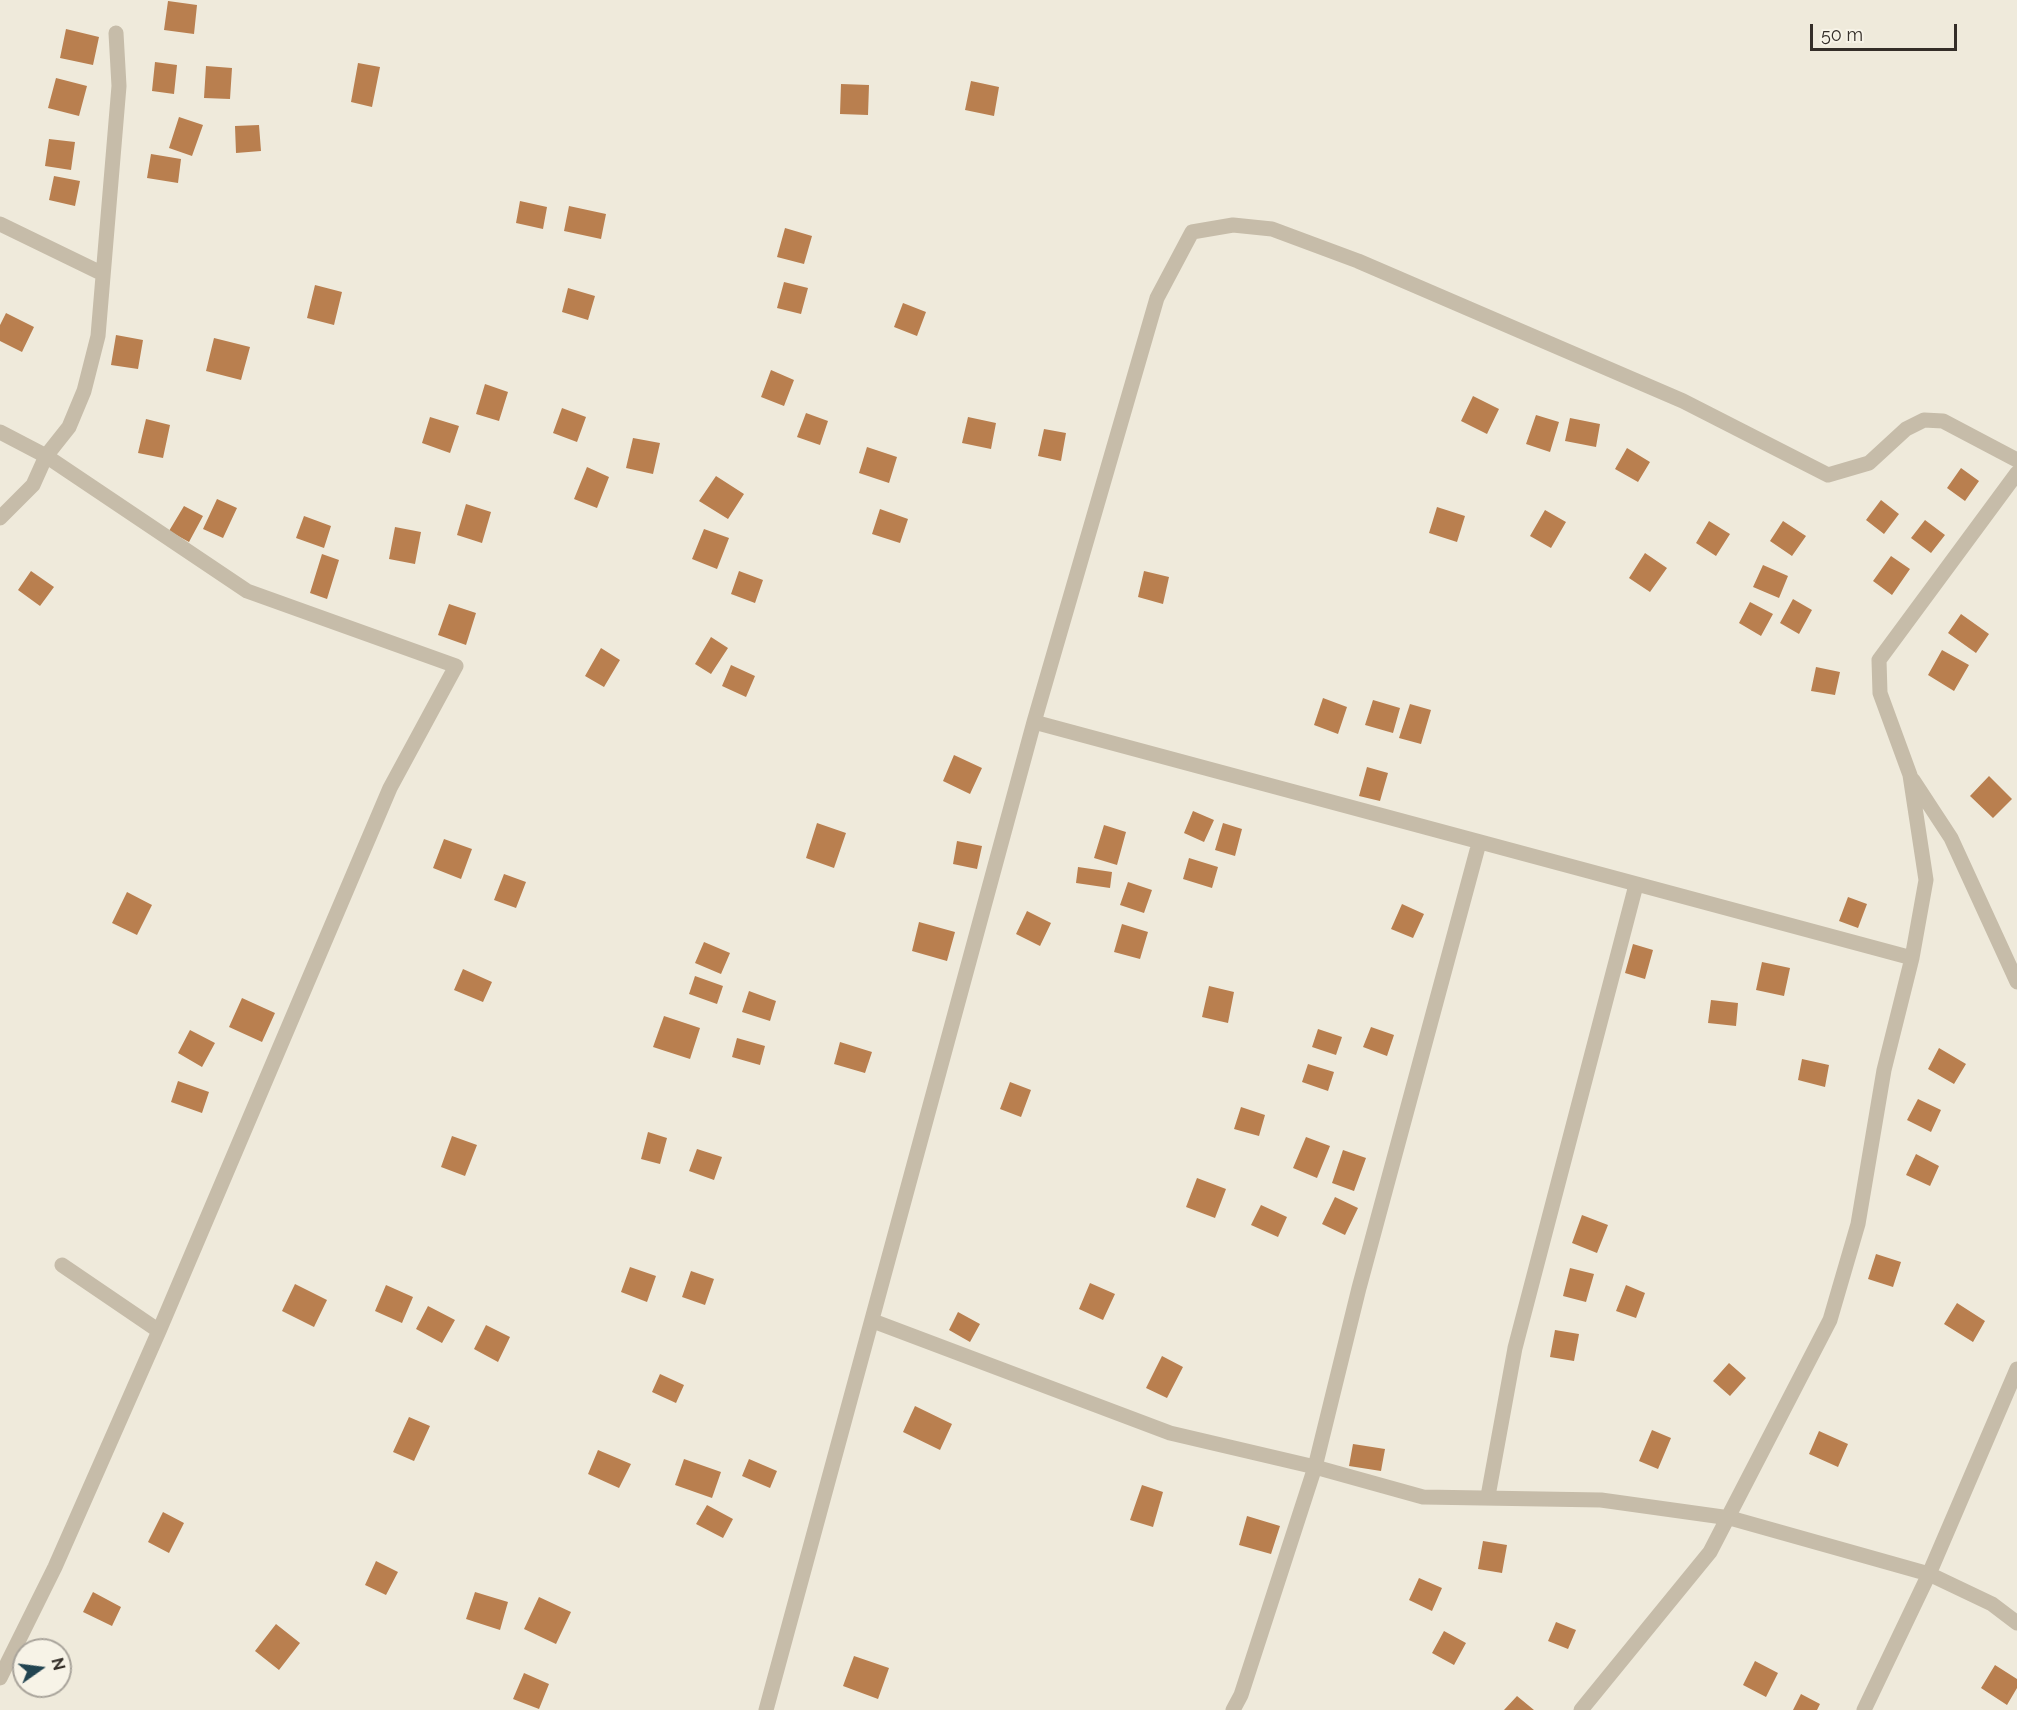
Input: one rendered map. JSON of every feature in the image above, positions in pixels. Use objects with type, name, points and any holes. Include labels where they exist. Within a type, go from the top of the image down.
[{"type":"street","points":[[0,518],[33,485],[46,456],[69,427],[84,391],[98,336],[101,273],[119,86],[116,33]]},
{"type":"street","points":[[0,224],[101,273]]},
{"type":"street","points":[[766,1710],[1034,722],[1157,298],[1192,232],[1233,225],[1272,229],[1358,261],[1683,401],[1828,475],[1869,463],[1906,429],[1924,420],[1943,421],[2017,460]]},
{"type":"street","points":[[0,432],[46,456],[247,591],[456,666],[390,788],[159,1331],[55,1567],[0,1678]]},
{"type":"street","points":[[1581,1710],[1710,1552],[1730,1518],[1830,1320],[1858,1224],[1884,1070],[1912,958],[1926,880],[1910,775],[1881,693],[1878,660],[2017,473]]},
{"type":"street","points":[[1034,722],[1912,958]]},
{"type":"street","points":[[1910,775],[1951,838],[2017,982]]},
{"type":"street","points":[[1233,1710],[1241,1695],[1315,1467],[1362,1277],[1479,843]]},
{"type":"street","points":[[1488,1496],[1515,1348],[1636,885]]},
{"type":"street","points":[[62,1265],[159,1331]]},
{"type":"street","points":[[873,1321],[1170,1433],[1315,1467],[1423,1497],[1488,1496],[1601,1500],[1730,1518],[1929,1574],[1992,1604],[2017,1623]]},
{"type":"street","points":[[1864,1710],[1929,1574],[2017,1369]]},
{"type":"building","points":[[168,1],[197,5],[194,34],[164,30]]},
{"type":"building","points":[[66,29],[99,37],[93,65],[60,58]]},
{"type":"building","points":[[155,62],[177,65],[174,94],[152,91]]},
{"type":"building","points":[[358,63],[380,67],[372,107],[351,102]]},
{"type":"building","points":[[206,66],[232,68],[230,99],[204,98]]},
{"type":"building","points":[[56,78],[87,86],[79,116],[48,108]]},
{"type":"building","points":[[971,81],[999,87],[994,116],[965,110]]},
{"type":"building","points":[[841,84],[869,85],[868,115],[840,114]]},
{"type":"building","points":[[179,117],[203,125],[192,156],[169,148]]},
{"type":"building","points":[[259,125],[261,151],[236,153],[235,126]]},
{"type":"building","points":[[49,139],[75,142],[71,170],[45,166]]},
{"type":"building","points":[[151,154],[181,159],[178,183],[147,178]]},
{"type":"building","points":[[54,176],[80,181],[75,206],[49,200]]},
{"type":"building","points":[[520,201],[547,207],[543,229],[516,223]]},
{"type":"building","points":[[569,206],[606,214],[601,239],[564,231]]},
{"type":"building","points":[[785,228],[812,236],[804,264],[777,257]]},
{"type":"building","points":[[784,282],[808,288],[801,314],[777,308]]},
{"type":"building","points":[[315,285],[342,292],[334,325],[307,318]]},
{"type":"building","points":[[568,288],[595,296],[588,320],[562,312]]},
{"type":"building","points":[[903,303],[926,312],[917,336],[894,327]]},
{"type":"building","points":[[6,313],[34,327],[22,352],[0,341],[0,325]]},
{"type":"building","points":[[116,335],[143,340],[138,369],[111,365]]},
{"type":"building","points":[[214,338],[250,347],[241,380],[206,371]]},
{"type":"building","points":[[771,370],[794,380],[784,406],[761,397]]},
{"type":"building","points":[[485,384],[508,392],[499,421],[476,414]]},
{"type":"building","points":[[1473,396],[1499,409],[1487,434],[1461,421]]},
{"type":"building","points":[[562,408],[586,417],[577,442],[553,433]]},
{"type":"building","points":[[806,413],[828,421],[820,445],[797,437]]},
{"type":"building","points":[[1536,415],[1559,422],[1550,452],[1526,444]]},
{"type":"building","points":[[430,417],[459,426],[450,453],[422,443]]},
{"type":"building","points":[[968,417],[996,423],[991,449],[962,443]]},
{"type":"building","points":[[1570,418],[1600,424],[1596,447],[1565,441]]},
{"type":"building","points":[[146,419],[170,425],[163,458],[138,453]]},
{"type":"building","points":[[1044,429],[1066,433],[1061,461],[1038,456]]},
{"type":"building","points":[[633,438],[660,443],[653,474],[626,468]]},
{"type":"building","points":[[867,447],[897,457],[889,483],[859,473]]},
{"type":"building","points":[[1627,448],[1650,462],[1638,482],[1615,469]]},
{"type":"building","points":[[587,467],[609,477],[597,508],[574,499]]},
{"type":"building","points":[[1961,468],[1979,481],[1965,501],[1947,488]]},
{"type":"building","points":[[716,476],[744,494],[728,519],[699,501]]},
{"type":"building","points":[[217,499],[237,508],[223,538],[203,529]]},
{"type":"building","points":[[1881,500],[1899,514],[1884,534],[1866,520]]},
{"type":"building","points":[[466,504],[491,512],[482,543],[457,535]]},
{"type":"building","points":[[184,506],[203,516],[189,542],[169,531]]},
{"type":"building","points":[[1437,507],[1465,516],[1457,542],[1429,533]]},
{"type":"building","points":[[880,509],[908,519],[900,543],[872,534]]},
{"type":"building","points":[[1545,510],[1566,522],[1551,548],[1530,536]]},
{"type":"building","points":[[304,516],[331,526],[324,548],[296,538]]},
{"type":"building","points":[[1925,520],[1945,535],[1931,553],[1911,538]]},
{"type":"building","points":[[1709,521],[1730,534],[1716,556],[1696,543]]},
{"type":"building","points":[[1783,521],[1806,536],[1792,556],[1770,541]]},
{"type":"building","points":[[395,527],[421,532],[415,564],[389,559]]},
{"type":"building","points":[[704,529],[729,538],[717,569],[692,559]]},
{"type":"building","points":[[1645,553],[1667,568],[1650,592],[1629,578]]},
{"type":"building","points":[[322,554],[339,560],[327,599],[310,593]]},
{"type":"building","points":[[1891,556],[1910,569],[1892,595],[1873,581]]},
{"type":"building","points":[[1763,565],[1788,576],[1779,598],[1753,587]]},
{"type":"building","points":[[31,571],[54,587],[40,606],[18,590]]},
{"type":"building","points":[[739,571],[763,580],[755,603],[731,594]]},
{"type":"building","points":[[1144,571],[1169,577],[1163,604],[1138,597]]},
{"type":"building","points":[[1793,599],[1812,610],[1799,634],[1780,623]]},
{"type":"building","points":[[1750,602],[1773,614],[1761,636],[1739,623]]},
{"type":"building","points":[[449,604],[476,613],[466,645],[438,635]]},
{"type":"building","points":[[1961,614],[1989,634],[1976,653],[1948,633]]},
{"type":"building","points":[[711,637],[728,648],[711,674],[695,664]]},
{"type":"building","points":[[601,648],[620,660],[604,687],[585,676]]},
{"type":"building","points":[[1942,650],[1969,665],[1954,691],[1928,675]]},
{"type":"building","points":[[731,665],[755,676],[746,697],[722,686]]},
{"type":"building","points":[[1816,667],[1840,672],[1835,695],[1811,691]]},
{"type":"building","points":[[1323,698],[1347,707],[1338,734],[1314,725]]},
{"type":"building","points":[[1373,700],[1400,708],[1393,733],[1365,725]]},
{"type":"building","points":[[1410,704],[1431,710],[1421,744],[1399,738]]},
{"type":"building","points":[[954,755],[982,768],[970,794],[943,781]]},
{"type":"building","points":[[1367,767],[1388,773],[1380,801],[1359,796]]},
{"type":"building","points":[[1989,776],[2012,799],[1993,818],[1970,796]]},
{"type":"building","points":[[1193,811],[1214,820],[1204,842],[1184,833]]},
{"type":"building","points":[[817,823],[846,833],[834,868],[806,858]]},
{"type":"building","points":[[1223,823],[1242,829],[1235,856],[1215,850]]},
{"type":"building","points":[[1104,825],[1126,832],[1117,865],[1094,858]]},
{"type":"building","points":[[444,839],[472,849],[461,879],[433,868]]},
{"type":"building","points":[[957,841],[982,846],[977,869],[953,864]]},
{"type":"building","points":[[1189,858],[1218,867],[1212,888],[1183,879]]},
{"type":"building","points":[[1078,867],[1112,872],[1110,888],[1076,883]]},
{"type":"building","points":[[504,874],[526,882],[516,908],[494,900]]},
{"type":"building","points":[[1128,882],[1152,890],[1144,913],[1120,905]]},
{"type":"building","points":[[127,892],[152,905],[137,935],[112,923]]},
{"type":"building","points":[[1848,897],[1867,904],[1858,928],[1839,921]]},
{"type":"building","points":[[1402,904],[1424,914],[1413,938],[1391,929]]},
{"type":"building","points":[[1027,911],[1051,923],[1040,946],[1016,934]]},
{"type":"building","points":[[919,922],[955,932],[947,961],[912,951]]},
{"type":"building","points":[[1122,924],[1148,932],[1140,959],[1114,952]]},
{"type":"building","points":[[704,942],[730,953],[721,974],[695,963]]},
{"type":"building","points":[[1633,944],[1653,950],[1645,979],[1625,973]]},
{"type":"building","points":[[1762,962],[1790,968],[1784,996],[1756,990]]},
{"type":"building","points":[[463,969],[492,982],[483,1002],[454,990]]},
{"type":"building","points":[[695,976],[723,986],[717,1004],[689,994]]},
{"type":"building","points":[[1209,986],[1234,992],[1228,1023],[1202,1017]]},
{"type":"building","points":[[749,991],[776,1001],[770,1021],[742,1012]]},
{"type":"building","points":[[242,998],[275,1013],[262,1042],[229,1027]]},
{"type":"building","points":[[1711,1000],[1738,1003],[1736,1026],[1708,1023]]},
{"type":"building","points":[[664,1016],[700,1028],[690,1059],[653,1047]]},
{"type":"building","points":[[1371,1027],[1394,1035],[1387,1056],[1363,1047]]},
{"type":"building","points":[[1318,1029],[1342,1037],[1336,1055],[1312,1047]]},
{"type":"building","points":[[190,1030],[215,1043],[202,1067],[178,1053]]},
{"type":"building","points":[[737,1038],[765,1046],[760,1065],[732,1057]]},
{"type":"building","points":[[840,1042],[872,1052],[865,1073],[834,1064]]},
{"type":"building","points":[[1939,1048],[1966,1064],[1954,1084],[1928,1069]]},
{"type":"building","points":[[1802,1059],[1829,1065],[1825,1087],[1798,1080]]},
{"type":"building","points":[[1308,1064],[1334,1072],[1328,1091],[1302,1082]]},
{"type":"building","points":[[178,1081],[209,1092],[202,1113],[171,1102]]},
{"type":"building","points":[[1010,1082],[1031,1090],[1021,1117],[1000,1109]]},
{"type":"building","points":[[1918,1099],[1941,1110],[1931,1132],[1907,1120]]},
{"type":"building","points":[[1241,1107],[1265,1115],[1259,1136],[1234,1129]]},
{"type":"building","points":[[648,1132],[667,1138],[660,1164],[641,1159]]},
{"type":"building","points":[[452,1136],[477,1145],[465,1176],[441,1167]]},
{"type":"building","points":[[1306,1137],[1330,1146],[1317,1178],[1293,1168]]},
{"type":"building","points":[[697,1149],[722,1157],[714,1180],[689,1171]]},
{"type":"building","points":[[1343,1150],[1366,1158],[1354,1191],[1332,1183]]},
{"type":"building","points":[[1916,1154],[1939,1166],[1930,1186],[1906,1175]]},
{"type":"building","points":[[1197,1178],[1226,1189],[1215,1218],[1186,1207]]},
{"type":"building","points":[[1335,1197],[1358,1208],[1345,1235],[1322,1224]]},
{"type":"building","points":[[1261,1205],[1287,1217],[1278,1237],[1251,1225]]},
{"type":"building","points":[[1582,1215],[1608,1225],[1597,1253],[1572,1243]]},
{"type":"building","points":[[1876,1254],[1901,1262],[1893,1287],[1868,1279]]},
{"type":"building","points":[[630,1267],[656,1276],[647,1302],[621,1292]]},
{"type":"building","points":[[1570,1268],[1594,1274],[1586,1302],[1563,1296]]},
{"type":"building","points":[[691,1271],[714,1279],[705,1305],[682,1297]]},
{"type":"building","points":[[1090,1283],[1115,1294],[1103,1320],[1079,1309]]},
{"type":"building","points":[[295,1284],[327,1300],[314,1327],[282,1311]]},
{"type":"building","points":[[386,1285],[413,1297],[402,1323],[375,1311]]},
{"type":"building","points":[[1626,1285],[1645,1293],[1636,1318],[1616,1311]]},
{"type":"building","points":[[1957,1303],[1985,1321],[1973,1342],[1944,1324]]},
{"type":"building","points":[[428,1306],[455,1320],[442,1343],[416,1329]]},
{"type":"building","points":[[958,1312],[980,1324],[970,1342],[949,1330]]},
{"type":"building","points":[[486,1325],[510,1337],[498,1362],[474,1349]]},
{"type":"building","points":[[1555,1330],[1579,1334],[1574,1361],[1550,1357]]},
{"type":"building","points":[[1162,1356],[1183,1367],[1167,1398],[1146,1388]]},
{"type":"building","points":[[1729,1363],[1746,1378],[1730,1396],[1713,1381]]},
{"type":"building","points":[[660,1374],[684,1385],[676,1403],[652,1392]]},
{"type":"building","points":[[915,1406],[952,1424],[940,1450],[903,1432]]},
{"type":"building","points":[[409,1417],[430,1426],[414,1461],[393,1452]]},
{"type":"building","points":[[1652,1430],[1671,1438],[1658,1469],[1639,1461]]},
{"type":"building","points":[[1819,1431],[1848,1444],[1838,1467],[1809,1454]]},
{"type":"building","points":[[1353,1444],[1385,1449],[1381,1471],[1349,1466]]},
{"type":"building","points":[[598,1450],[631,1464],[619,1488],[588,1474]]},
{"type":"building","points":[[684,1459],[721,1472],[712,1498],[675,1485]]},
{"type":"building","points":[[749,1459],[777,1471],[770,1488],[742,1476]]},
{"type":"building","points":[[1142,1485],[1163,1492],[1153,1527],[1130,1520]]},
{"type":"building","points":[[707,1505],[733,1519],[723,1538],[696,1524]]},
{"type":"building","points":[[163,1512],[184,1523],[169,1553],[148,1542]]},
{"type":"building","points":[[1247,1516],[1280,1526],[1271,1554],[1239,1545]]},
{"type":"building","points":[[1483,1541],[1507,1545],[1502,1573],[1478,1569]]},
{"type":"building","points":[[376,1561],[398,1572],[386,1595],[365,1585]]},
{"type":"building","points":[[1419,1578],[1442,1588],[1432,1611],[1409,1600]]},
{"type":"building","points":[[93,1592],[121,1607],[112,1626],[83,1612]]},
{"type":"building","points":[[475,1592],[508,1602],[500,1630],[466,1619]]},
{"type":"building","points":[[539,1597],[571,1612],[556,1644],[524,1629]]},
{"type":"building","points":[[1556,1622],[1576,1630],[1568,1649],[1548,1641]]},
{"type":"building","points":[[276,1624],[300,1643],[279,1670],[255,1651]]},
{"type":"building","points":[[1444,1631],[1466,1643],[1454,1665],[1432,1653]]},
{"type":"building","points":[[854,1656],[889,1668],[878,1699],[843,1686]]},
{"type":"building","points":[[1755,1661],[1778,1673],[1766,1697],[1743,1685]]},
{"type":"building","points":[[1995,1665],[2017,1679],[2017,1688],[2007,1705],[1981,1688]]},
{"type":"building","points":[[524,1673],[549,1684],[539,1709],[513,1699]]},
{"type":"building","points":[[1801,1694],[1820,1704],[1817,1710],[1793,1710]]},
{"type":"building","points":[[1517,1696],[1534,1710],[1504,1710]]}]
